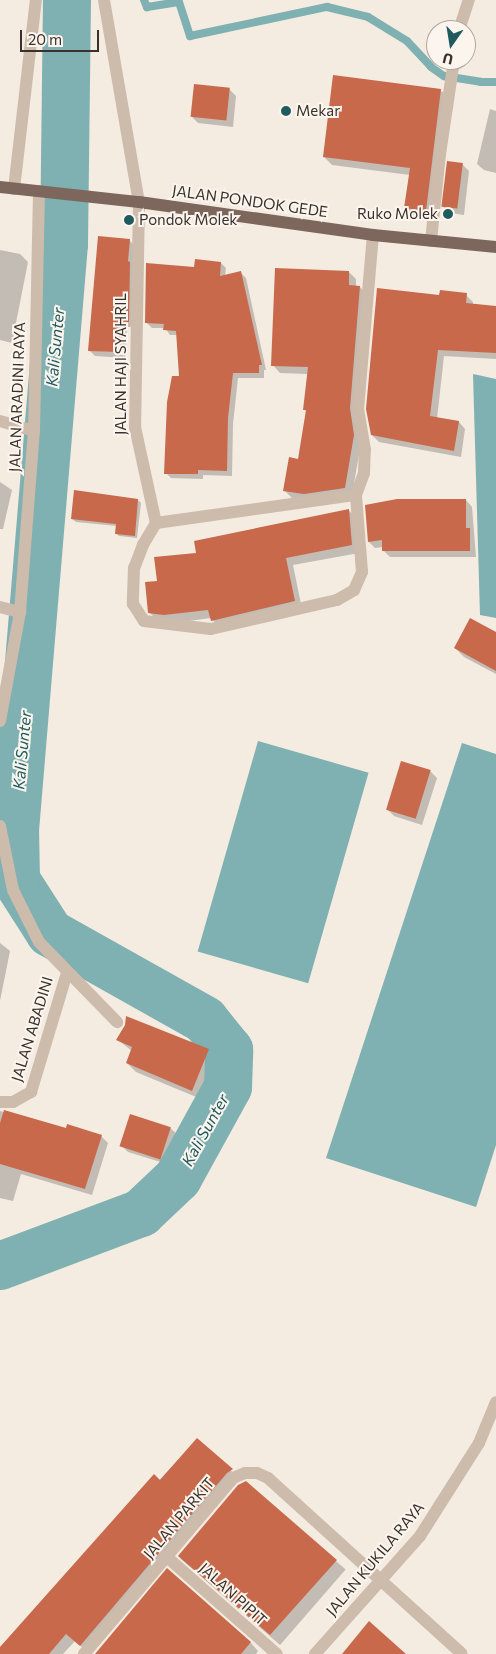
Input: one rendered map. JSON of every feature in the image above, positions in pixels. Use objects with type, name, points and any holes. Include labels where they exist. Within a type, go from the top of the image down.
[{"type":"main road","name":"JALAN PONDOK GEDE","points":[[0,187],[139,202],[373,236],[496,247]]},
{"type":"street","points":[[14,188],[36,0]]},
{"type":"street","name":"JALAN HAJI SYAHRIL","points":[[104,0],[139,202],[135,427],[156,523]]},
{"type":"street","points":[[462,20],[469,0]]},
{"type":"street","points":[[431,241],[452,70]]},
{"type":"street","name":"JALAN ARADINI RAYA","points":[[0,721],[20,612],[34,431],[39,191]]},
{"type":"street","points":[[356,495],[156,523],[143,545],[134,568],[133,604],[144,621],[211,629],[337,600],[354,590],[362,572],[356,495],[364,472],[365,450],[358,409],[373,236]]},
{"type":"street","points":[[0,421],[34,431]]},
{"type":"street","points":[[0,607],[20,612]]},
{"type":"street","points":[[0,826],[13,890],[39,942],[67,973],[117,1022]]},
{"type":"street","name":"JALAN ABADINI","points":[[0,1102],[13,1102],[31,1092],[67,973]]},
{"type":"street","name":"JALAN KUKILA RAYA","points":[[315,1654],[420,1536],[479,1443],[496,1402]]},
{"type":"street","name":"JALAN PARKIT","points":[[84,1654],[168,1558],[233,1478],[245,1473],[257,1473],[268,1478],[381,1581]]},
{"type":"street","name":"JALAN PIPIT","points":[[168,1558],[276,1654]]},
{"type":"street","points":[[381,1581],[461,1653]]},
{"type":"water","points":[[473,374],[496,379],[496,618],[480,615]]},
{"type":"water","points":[[258,741],[369,773],[308,983],[198,952]]},
{"type":"water","points":[[462,743],[496,754],[496,1145],[476,1207],[326,1158]]},
{"type":"building","points":[[333,75],[441,89],[426,211],[404,208],[410,168],[323,157]]},
{"type":"building","points":[[194,84],[230,88],[226,121],[191,117]]},
{"type":"building","points":[[447,161],[463,163],[457,209],[441,207]]},
{"type":"building","points":[[98,236],[130,239],[128,261],[130,262],[129,322],[121,322],[120,352],[88,351]]},
{"type":"building","points":[[195,259],[221,262],[220,276],[241,271],[262,365],[259,365],[259,373],[233,373],[228,418],[227,471],[198,470],[198,474],[164,474],[167,402],[172,376],[179,376],[176,331],[163,330],[164,324],[145,323],[146,263],[194,267]]},
{"type":"building","points":[[275,268],[349,271],[349,285],[360,286],[350,408],[354,435],[345,488],[304,494],[283,491],[289,457],[298,459],[306,410],[303,410],[308,367],[271,366]]},
{"type":"building","points":[[377,288],[439,295],[440,290],[467,293],[466,303],[496,306],[496,353],[438,350],[430,416],[459,421],[454,451],[371,435],[366,409]]},
{"type":"building","points":[[74,490],[138,499],[135,536],[115,534],[116,524],[71,519]]},
{"type":"building","points":[[397,499],[466,499],[466,528],[470,528],[470,551],[382,551],[382,540],[368,542],[365,505]]},
{"type":"building","points":[[349,509],[352,545],[286,558],[295,601],[211,621],[208,610],[164,615],[148,613],[145,582],[157,581],[154,557],[196,553],[194,541]]},
{"type":"building","points":[[470,618],[496,632],[496,671],[454,648]]},
{"type":"building","points":[[401,761],[431,770],[416,819],[386,810]]},
{"type":"building","points":[[126,1016],[209,1049],[192,1091],[126,1063],[132,1047],[116,1040],[125,1025]]},
{"type":"building","points":[[4,1110],[66,1128],[67,1124],[102,1135],[85,1189],[0,1164],[0,1123]]},
{"type":"building","points":[[130,1114],[171,1127],[160,1160],[119,1146]]},
{"type":"building","points":[[197,1438],[233,1469],[227,1473],[80,1646],[66,1634],[49,1654],[0,1654],[0,1647],[154,1474],[160,1480]]},
{"type":"building","points":[[246,1481],[337,1560],[270,1635],[178,1556],[238,1485]]},
{"type":"building","points":[[167,1568],[251,1642],[241,1654],[95,1654]]},
{"type":"building","points":[[369,1621],[406,1654],[342,1654]]},
{"type":"waterway","name":"Kali Sunter","points":[[0,1266],[141,1213],[178,1178],[228,1087],[229,1050],[205,1020],[50,933],[16,880],[15,830],[64,244],[67,0]]},
{"type":"waterway","points":[[144,0],[147,7],[179,2],[190,36],[327,7],[368,17],[407,41],[431,67],[444,76],[481,82],[496,82]]},
{"type":"place","name":"Mekar","points":[[286,111]]},
{"type":"place","name":"Ruko Molek","points":[[448,214]]},
{"type":"place","name":"Pondok Molek","points":[[129,220]]}]
